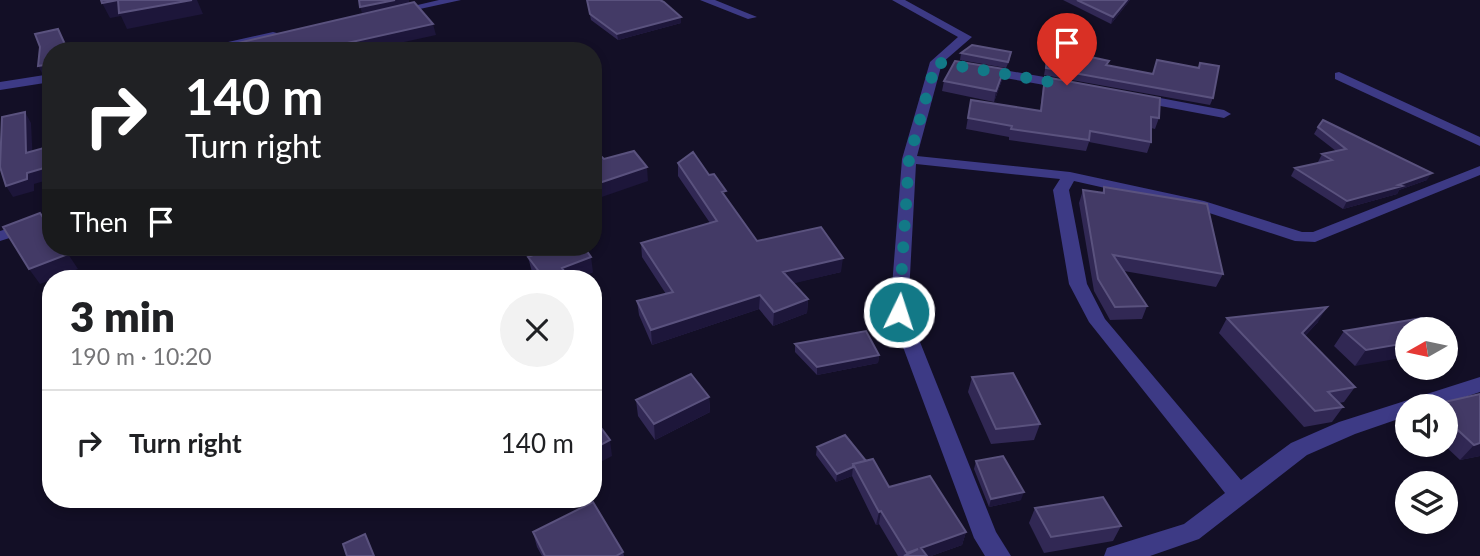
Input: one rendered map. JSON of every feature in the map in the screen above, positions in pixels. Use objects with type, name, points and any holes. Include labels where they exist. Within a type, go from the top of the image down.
[{"type":"street","points":[[389,13],[456,0]]},
{"type":"street","points":[[705,0],[752,17]]},
{"type":"street","points":[[897,0],[966,37],[949,64],[909,159],[899,312],[986,538],[999,556]]},
{"type":"street","points":[[240,42],[282,34]]},
{"type":"street","points":[[949,64],[1087,89]]},
{"type":"street","points":[[1339,76],[1480,142]]},
{"type":"street","points":[[0,86],[42,79]]},
{"type":"street","points":[[1128,96],[1224,114]]},
{"type":"street","points":[[909,159],[1070,176],[1198,204],[1301,237],[1315,237],[1480,170]]},
{"type":"street","points":[[1070,176],[1061,190],[1079,284],[1098,322],[1239,494]]},
{"type":"street","points":[[0,236],[42,223]]},
{"type":"street","points":[[1450,394],[1480,384]]},
{"type":"street","points":[[1116,556],[1191,532],[1299,449],[1347,428],[1395,412]]},
{"type":"building","points":[[118,0],[192,0],[119,13]]},
{"type":"building","points":[[359,0],[395,0],[360,7]]},
{"type":"building","points":[[587,0],[660,0],[681,17],[617,34],[590,14]]},
{"type":"building","points":[[1077,0],[1127,0],[1113,17]]},
{"type":"building","points":[[414,2],[433,24],[352,42],[242,42]]},
{"type":"building","points":[[58,29],[64,42],[42,42],[42,65],[38,66],[40,47],[35,34]]},
{"type":"building","points":[[972,45],[1011,52],[1008,62],[961,53]]},
{"type":"building","points":[[1063,51],[1109,61],[1106,65],[1153,74],[1157,60],[1199,68],[1200,63],[1219,66],[1213,98],[1046,68],[1047,59],[1058,61]]},
{"type":"building","points":[[955,61],[1004,69],[996,91],[944,81]]},
{"type":"building","points":[[1045,77],[1160,98],[1159,118],[1151,117],[1151,142],[1090,131],[1089,140],[1011,129],[1012,126],[968,118],[971,100],[1041,111]]},
{"type":"building","points":[[25,112],[26,153],[42,149],[42,169],[27,173],[27,179],[6,186],[0,167],[2,117]]},
{"type":"building","points":[[1323,120],[1432,173],[1398,185],[1402,186],[1347,201],[1295,168],[1332,160],[1322,154],[1346,149],[1318,127]]},
{"type":"building","points":[[634,151],[647,167],[602,182],[602,157],[604,159]]},
{"type":"building","points":[[693,152],[709,175],[714,174],[726,191],[722,192],[757,241],[821,227],[843,258],[783,272],[808,299],[774,312],[760,295],[651,330],[637,301],[673,292],[641,243],[717,221],[678,163]]},
{"type":"building","points":[[1104,187],[1207,204],[1223,274],[1113,255],[1147,306],[1115,307],[1098,279],[1083,190],[1104,193]]},
{"type":"building","points":[[40,213],[42,256],[63,256],[29,269],[3,227]]},
{"type":"building","points":[[528,257],[591,257],[562,268],[563,270],[538,270]]},
{"type":"building","points":[[1327,307],[1302,333],[1355,387],[1328,392],[1343,407],[1315,411],[1227,318]]},
{"type":"building","points":[[1395,322],[1395,345],[1366,350],[1344,331]]},
{"type":"building","points":[[866,331],[879,355],[817,367],[795,344]]},
{"type":"building","points":[[1013,373],[1040,424],[996,429],[972,377]]},
{"type":"building","points":[[691,374],[709,397],[654,424],[636,400]]},
{"type":"building","points":[[1480,394],[1480,443],[1474,445],[1458,430],[1458,399]]},
{"type":"building","points":[[602,429],[610,440],[602,444]]},
{"type":"building","points":[[845,435],[866,461],[853,464],[853,467],[837,474],[817,447]]},
{"type":"building","points":[[1003,456],[1024,492],[991,499],[976,461]]},
{"type":"building","points":[[873,459],[889,487],[930,476],[966,532],[921,548],[927,556],[904,556],[918,549],[907,553],[881,511],[879,512],[853,464]]},
{"type":"building","points":[[1103,497],[1121,526],[1051,537],[1035,508]]},
{"type":"building","points":[[581,508],[597,508],[623,552],[616,556],[545,556],[533,532]]},
{"type":"building","points":[[365,534],[374,556],[347,556],[343,544]]},
{"type":"route","points":[[899,312],[909,159],[936,62],[1067,85]]}]
